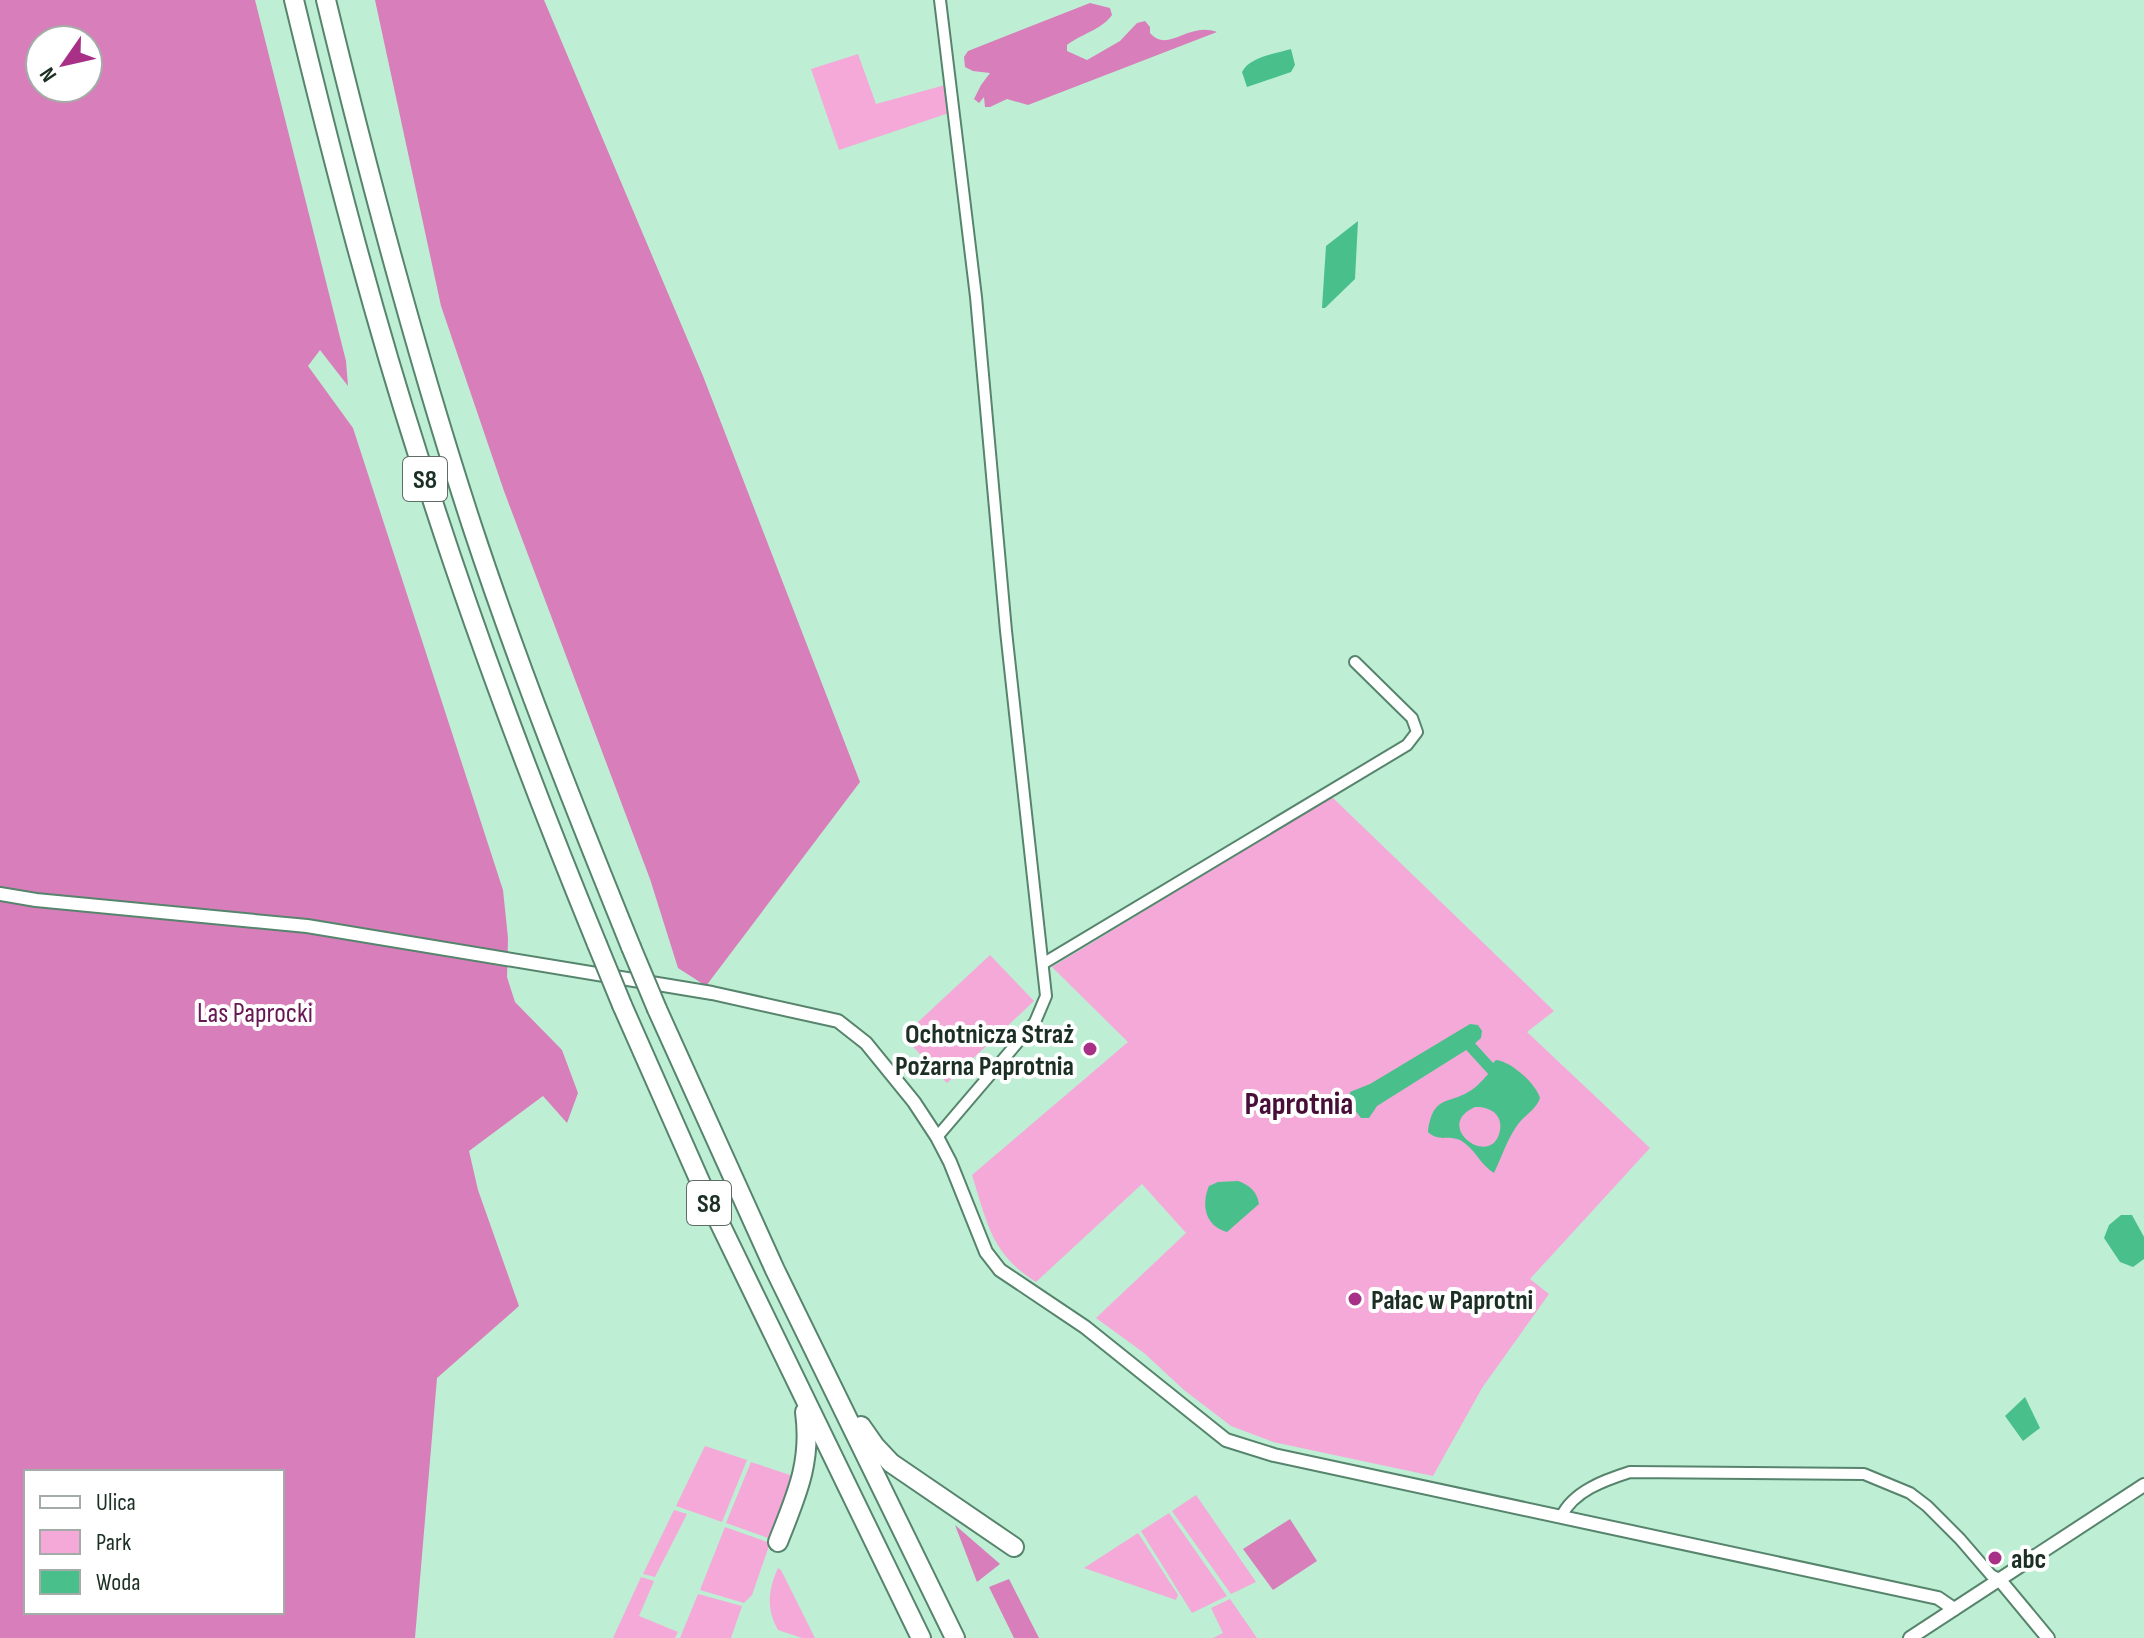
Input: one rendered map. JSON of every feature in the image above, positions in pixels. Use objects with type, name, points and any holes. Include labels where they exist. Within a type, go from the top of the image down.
[{"type":"highway","name":"S8","points":[[294,0],[364,276],[418,456],[495,685],[622,1005],[706,1195],[921,1638]]},
{"type":"highway","name":"S8","points":[[326,0],[396,276],[473,530],[541,719],[631,947],[736,1188],[955,1638]]},
{"type":"highway","points":[[826,1375],[875,1446],[891,1463],[1014,1547]]},
{"type":"highway","points":[[778,1542],[805,1469],[808,1438],[803,1398]]},
{"type":"street","points":[[937,1137],[1035,1022],[1046,996],[1008,647],[976,297],[940,0]]},
{"type":"street","points":[[1044,963],[1407,745],[1417,732],[1412,718],[1355,662]]},
{"type":"street","points":[[0,894],[307,926],[712,993],[828,1017],[848,1027],[895,1075],[937,1137],[980,1240],[1000,1270],[1085,1327],[1226,1440],[1274,1455],[1938,1598],[1954,1609]]},
{"type":"street","points":[[1561,1517],[1572,1500],[1595,1485],[1642,1470],[1864,1474],[1910,1493],[1927,1506],[1991,1575],[1999,1579],[2048,1638]]},
{"type":"street","points":[[1910,1638],[2144,1485]]},
{"type":"green space","name":"Las Paprocki","points":[[0,0],[255,0],[346,361],[348,386],[320,350],[308,366],[353,428],[503,890],[508,938],[507,977],[515,1002],[562,1050],[578,1093],[567,1123],[543,1096],[469,1151],[478,1190],[519,1306],[437,1378],[415,1638],[0,1638]]},
{"type":"green space","points":[[375,0],[544,0],[703,376],[860,782],[706,986],[678,968],[650,879],[504,491],[441,306]]},
{"type":"green space","points":[[1090,3],[1110,8],[1112,15],[1067,45],[1067,51],[1087,60],[1120,41],[1137,23],[1145,21],[1150,33],[1157,39],[1171,39],[1197,30],[1217,32],[1028,105],[1007,99],[985,107],[984,97],[979,103],[974,99],[990,73],[965,67],[964,57],[968,51]]},
{"type":"green space","points":[[858,54],[876,104],[945,85],[949,113],[839,150],[811,69]]},
{"type":"green space","points":[[1332,797],[1554,1011],[1527,1032],[1650,1148],[1530,1279],[1549,1294],[1482,1388],[1433,1476],[1273,1442],[1231,1426],[1184,1390],[1144,1353],[1096,1318],[1186,1233],[1142,1184],[1036,1282],[1009,1260],[1000,1248],[987,1222],[972,1175],[1128,1042],[1052,967]]},
{"type":"green space","points":[[990,955],[1034,1001],[947,1083],[903,1036]]},
{"type":"green space","points":[[705,1446],[747,1460],[722,1522],[676,1506]]},
{"type":"green space","points":[[751,1462],[793,1476],[771,1539],[726,1523]]},
{"type":"green space","points":[[1196,1495],[1256,1582],[1231,1594],[1172,1511]]},
{"type":"green space","points":[[674,1510],[687,1514],[655,1577],[643,1574]]},
{"type":"green space","points":[[1169,1513],[1227,1596],[1192,1613],[1141,1531]]},
{"type":"green space","points":[[1290,1519],[1317,1561],[1273,1590],[1243,1549]]},
{"type":"green space","points":[[955,1525],[1000,1564],[977,1582]]},
{"type":"green space","points":[[725,1527],[770,1543],[752,1595],[744,1603],[700,1590]]},
{"type":"green space","points":[[1138,1533],[1178,1595],[1176,1600],[1084,1568]]},
{"type":"green space","points":[[778,1568],[815,1638],[802,1638],[778,1630],[770,1599]]},
{"type":"green space","points":[[641,1577],[654,1581],[639,1616],[678,1632],[675,1638],[613,1638]]},
{"type":"green space","points":[[1009,1579],[1039,1638],[1014,1638],[989,1587]]},
{"type":"green space","points":[[698,1594],[742,1606],[731,1638],[680,1638]]},
{"type":"green space","points":[[1230,1599],[1257,1638],[1213,1638],[1223,1633],[1211,1608]]},
{"type":"water","points":[[1291,49],[1295,65],[1291,72],[1247,87],[1242,72],[1251,62]]},
{"type":"water","points":[[1358,221],[1355,279],[1322,308],[1326,246]]},
{"type":"water","points":[[1470,1024],[1478,1025],[1482,1031],[1481,1038],[1471,1047],[1377,1106],[1369,1118],[1361,1118],[1351,1103],[1350,1092],[1370,1084]]},
{"type":"water","points":[[1496,1060],[1502,1061],[1515,1069],[1534,1086],[1540,1098],[1512,1133],[1494,1173],[1460,1140],[1436,1137],[1428,1132],[1430,1120],[1438,1106],[1473,1089],[1492,1070]],"holes":[[[1480,1107],[1494,1112],[1500,1124],[1495,1142],[1487,1146],[1477,1146],[1468,1141],[1459,1124],[1463,1115]]]},
{"type":"water","points":[[1238,1181],[1252,1189],[1259,1204],[1227,1232],[1210,1220],[1205,1200],[1209,1186],[1218,1182]]},
{"type":"water","points":[[2121,1215],[2132,1215],[2144,1237],[2144,1259],[2133,1267],[2120,1262],[2104,1238],[2109,1225]]},
{"type":"water","points":[[2025,1397],[2040,1428],[2023,1441],[2005,1416]]},
{"type":"waterway","points":[[1471,1047],[1492,1070]]},
{"type":"place","name":"Ochotnicza Straż Pożarna Paprotnia","points":[[1090,1049]]},
{"type":"place","name":"Pałac w Paprotni","points":[[1355,1299]]},
{"type":"place","name":"abc","points":[[1995,1558]]},
{"type":"district","name":"Paprotnia","points":[[1299,1103]]}]
